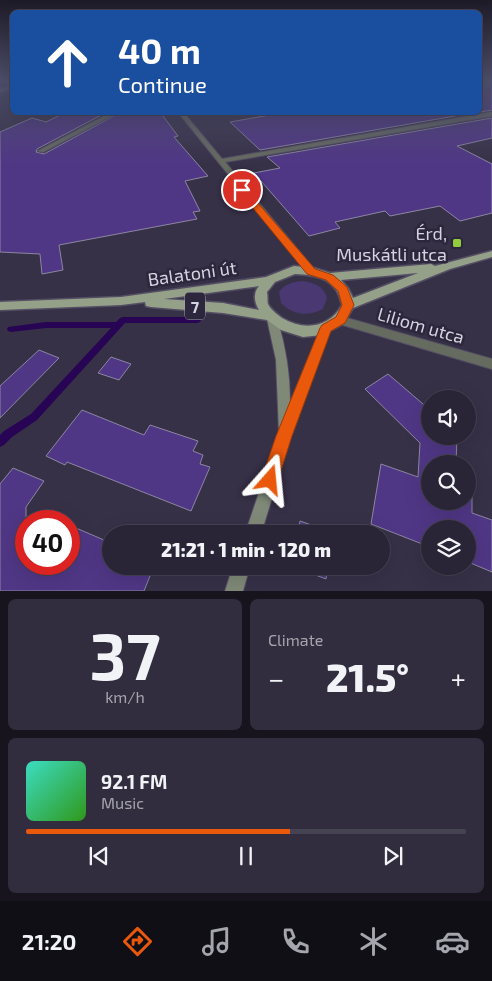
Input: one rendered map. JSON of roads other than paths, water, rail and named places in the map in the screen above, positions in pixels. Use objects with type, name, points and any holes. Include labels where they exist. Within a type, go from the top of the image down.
[{"type":"main road","name":"7","points":[[348,305],[446,266],[492,254]]},
{"type":"main road","name":"7","points":[[267,281],[286,272],[311,271],[329,277],[446,266]]},
{"type":"main road","points":[[329,277],[343,289],[348,305],[340,320]]},
{"type":"main road","points":[[267,281],[261,290],[261,302],[270,318]]},
{"type":"main road","name":"Balatoni út","points":[[0,306],[121,301],[267,281]]},
{"type":"main road","name":"Balatoni út","points":[[121,301],[223,308],[270,318]]},
{"type":"main road","name":"7","points":[[270,318],[281,325],[314,331],[326,328],[340,320]]},
{"type":"street","points":[[218,161],[492,114]]},
{"type":"street","points":[[41,150],[111,115]]},
{"type":"street","points":[[182,115],[218,161],[311,271]]},
{"type":"street","points":[[270,318],[279,339],[283,369],[284,436]]},
{"type":"street","name":"Liliom utca","points":[[340,320],[492,364]]},
{"type":"street","points":[[255,525],[284,436],[326,328]]},
{"type":"street","points":[[234,591],[239,575]]},
{"type":"waterway","points":[[0,442],[8,434],[34,417],[123,320],[197,320]]},
{"type":"waterway","points":[[11,329],[46,325],[118,325]]},
{"type":"place","name":"Érd, Muskátli utca","points":[[457,243]]}]
